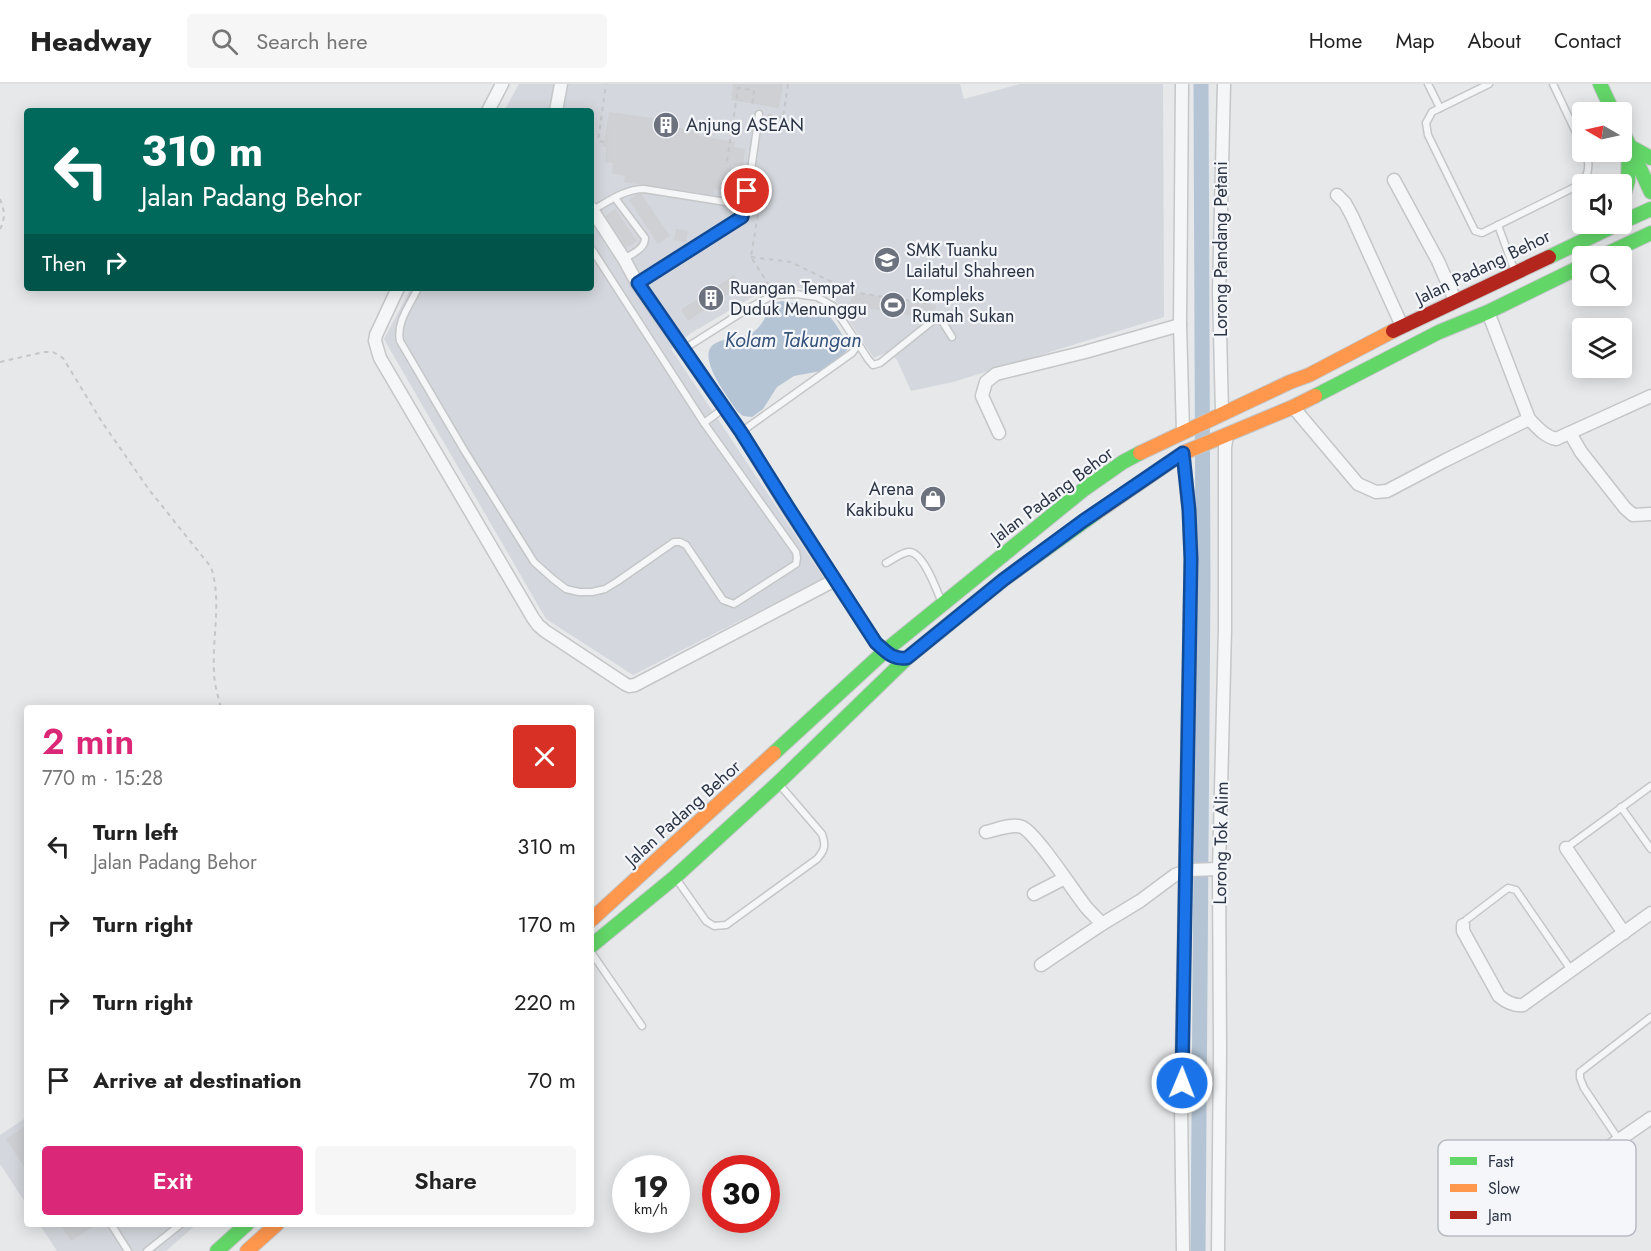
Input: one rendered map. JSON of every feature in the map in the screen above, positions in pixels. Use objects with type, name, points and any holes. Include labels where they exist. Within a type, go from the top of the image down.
[{"type":"main road","points":[[1600,84],[1608,102]]},
{"type":"main road","points":[[1632,148],[1651,159]]},
{"type":"main road","points":[[1632,152],[1651,192]]},
{"type":"main road","name":"Jalan Padang Behor","points":[[1632,218],[1651,209]]},
{"type":"main road","points":[[1622,246],[1651,232]]},
{"type":"main road","name":"Jalan Padang Behor","points":[[594,917],[885,651],[1083,489],[1123,462],[1222,413],[1309,375],[1402,326],[1588,234]]},
{"type":"main road","points":[[594,944],[675,877],[778,783],[907,658],[1003,580],[1119,496],[1186,452],[1293,407],[1402,350],[1488,312],[1572,271]]},
{"type":"main road","points":[[1309,375],[1324,378],[1318,393]]},
{"type":"main road","points":[[885,651],[897,659],[907,658]]},
{"type":"main road","points":[[217,1251],[244,1227]]},
{"type":"main road","points":[[247,1251],[274,1227]]},
{"type":"street","points":[[490,108],[502,84]]},
{"type":"street","points":[[557,108],[561,84]]},
{"type":"street","points":[[1182,84],[1180,325],[1183,432]]},
{"type":"street","name":"Lorong Pandang Petani","points":[[1222,413],[1219,291],[1224,84]]},
{"type":"street","points":[[1394,180],[1438,261],[1455,300]]},
{"type":"street","points":[[1337,195],[1345,203],[1352,216],[1402,326]]},
{"type":"street","points":[[594,212],[638,283],[741,432],[876,643],[885,651]]},
{"type":"street","points":[[397,291],[376,335],[375,341],[380,358],[538,625],[625,684],[634,686],[835,580]]},
{"type":"street","points":[[1488,312],[1529,419],[1548,437],[1556,439],[1651,396]]},
{"type":"street","points":[[999,433],[982,396],[986,382],[996,374],[1180,325]]},
{"type":"street","points":[[1293,407],[1358,484],[1376,492],[1387,491],[1529,419]]},
{"type":"street","points":[[1570,433],[1581,452],[1624,508],[1633,515],[1651,514]]},
{"type":"street","name":"Lorong Tok Alim","points":[[1218,1251],[1220,1051],[1216,869],[1224,652],[1225,447],[1227,435]]},
{"type":"street","points":[[1183,1251],[1182,1106],[1191,559],[1186,452]]},
{"type":"street","points":[[986,832],[1016,826],[1023,827],[1030,832],[1088,910],[1102,924]]},
{"type":"street","points":[[1566,848],[1624,933]]},
{"type":"street","points":[[1041,965],[1102,924],[1140,902],[1175,875],[1187,870],[1216,869]]},
{"type":"street","points":[[1034,894],[1065,878]]},
{"type":"street","points":[[1463,925],[1463,931],[1499,996],[1515,1005],[1523,1005],[1651,914]]},
{"type":"street","points":[[1619,1140],[1651,1118]]},
{"type":"lane","points":[[1428,84],[1440,108]]},
{"type":"lane","points":[[1489,84],[1432,112],[1426,123],[1428,135],[1475,231],[1482,233],[1581,184],[1588,175],[1588,162]]},
{"type":"lane","points":[[1554,84],[1572,123]]},
{"type":"lane","points":[[638,283],[742,217],[759,114]]},
{"type":"lane","points":[[594,208],[636,189],[745,205]]},
{"type":"lane","points":[[615,198],[645,238],[642,248],[624,259]]},
{"type":"lane","points":[[1498,225],[1515,272]]},
{"type":"lane","points":[[416,291],[399,325],[400,341],[534,562],[566,589],[592,592],[618,581],[674,542],[680,542],[686,544],[723,600],[734,604],[796,564],[798,558],[796,552],[704,423],[594,253]]},
{"type":"lane","points":[[684,349],[773,295],[796,294],[817,297],[833,306],[873,365],[880,363],[935,319],[942,321],[952,337]]},
{"type":"lane","points":[[741,432],[852,353],[856,341]]},
{"type":"lane","points":[[704,423],[724,408]]},
{"type":"lane","points":[[886,563],[908,552],[919,556],[932,577],[942,603]]},
{"type":"lane","points":[[675,877],[706,921],[714,926],[726,925],[817,859],[824,852],[826,843],[822,834],[778,783]]},
{"type":"lane","points":[[1566,848],[1651,786]]},
{"type":"lane","points":[[1621,807],[1651,849]]},
{"type":"lane","points":[[1463,925],[1466,920],[1508,888],[1516,890],[1571,970]]},
{"type":"lane","points":[[594,956],[642,1026]]},
{"type":"lane","points":[[1619,1140],[1584,1088],[1580,1072],[1651,1017]]},
{"type":"lane","points":[[113,1227],[128,1251]]},
{"type":"lane","points":[[147,1251],[178,1227]]},
{"type":"path","points":[[604,142],[598,141],[606,84]]},
{"type":"path","points":[[727,161],[738,88],[754,90],[752,112],[783,118],[788,84]]},
{"type":"path","points":[[0,199],[4,208],[4,221],[0,229]]},
{"type":"path","points":[[751,257],[791,262],[852,292],[932,304]]},
{"type":"path","points":[[0,362],[44,352],[53,352],[63,358],[102,422],[150,491],[212,567],[216,595],[213,670],[220,705]]},
{"type":"shaded area","points":[[519,84],[960,84],[964,99],[1020,84],[1163,84],[1164,317],[953,382],[911,391],[897,360],[889,351],[874,358],[834,299],[827,293],[794,287],[766,289],[691,333],[671,349],[824,578],[633,675],[546,619],[384,339],[409,291],[594,291],[594,108],[506,108]]},
{"type":"shaded area","points":[[24,1119],[24,1200],[0,1164],[0,1135]]},
{"type":"shaded area","points":[[41,1227],[194,1227],[166,1251],[57,1251]]},
{"type":"water","name":"Kolam Takungan","points":[[782,301],[820,308],[837,326],[848,349],[838,360],[821,371],[794,376],[777,387],[763,409],[752,417],[743,416],[721,387],[710,366],[708,356],[710,349],[720,341],[752,333],[762,323],[773,303]]},
{"type":"building","points":[[733,84],[783,84],[779,108],[731,100]]},
{"type":"building","points":[[609,112],[679,122],[677,128],[700,131],[699,136],[735,142],[734,147],[745,149],[743,166],[732,165],[729,191],[714,189],[714,195],[624,182],[625,176],[612,174],[613,163],[605,162],[606,147],[603,147]]},
{"type":"building","points":[[640,192],[670,236],[658,244],[629,200]]},
{"type":"building","points":[[615,209],[637,241],[626,248],[605,216]]},
{"type":"building","points":[[676,229],[688,231],[686,242],[674,240]]},
{"type":"building","name":"Ruangan Tempat Duduk Menunggu","points":[[734,275],[741,285],[688,321],[681,310]]},
{"type":"building","name":"Kompleks Rumah Sukan","points":[[852,292],[936,305],[934,319],[850,305]]},
{"type":"building","points":[[24,1127],[24,1166],[6,1139]]},
{"type":"building","points":[[62,1227],[92,1227],[71,1241]]},
{"type":"waterway","points":[[1198,1251],[1203,583],[1201,84]]},
{"type":"traffic: fast","points":[[1600,84],[1608,102]]},
{"type":"traffic: fast","points":[[1628,174],[1629,146],[1651,158]]},
{"type":"traffic: fast","points":[[1632,151],[1651,192]]},
{"type":"traffic: fast","points":[[1632,218],[1651,209]]},
{"type":"traffic: fast","points":[[1623,246],[1651,233]]},
{"type":"traffic: fast","points":[[1549,257],[1597,234]]},
{"type":"traffic: fast","points":[[1315,396],[1439,332],[1488,312],[1572,271]]},
{"type":"traffic: fast","points":[[774,753],[885,651],[1083,490],[1140,453]]},
{"type":"traffic: fast","points":[[594,944],[675,877],[778,783],[907,658],[1003,580],[1096,513]]},
{"type":"traffic: fast","points":[[217,1251],[244,1227]]},
{"type":"traffic: slow","points":[[1140,453],[1309,375],[1393,331]]},
{"type":"traffic: slow","points":[[1096,513],[1183,453],[1315,396]]},
{"type":"traffic: slow","points":[[594,917],[774,753]]},
{"type":"traffic: slow","points":[[247,1251],[274,1227]]},
{"type":"traffic: jam","points":[[1393,331],[1549,257]]},
{"type":"place","name":"Anjung ASEAN","points":[[666,125]]},
{"type":"place","name":"SMK Tuanku Lailatul Shahreen","points":[[887,260]]},
{"type":"place","name":"Ruangan Tempat Duduk Menunggu","points":[[711,298]]},
{"type":"place","name":"Kompleks Rumah Sukan","points":[[893,305]]},
{"type":"place","name":"Arena Kakibuku","points":[[933,499]]},
{"type":"route","points":[[747,191],[742,217],[638,283],[741,432],[876,643],[893,657],[907,658],[1003,580],[1083,521],[1183,453],[1191,559],[1182,1083]]}]
